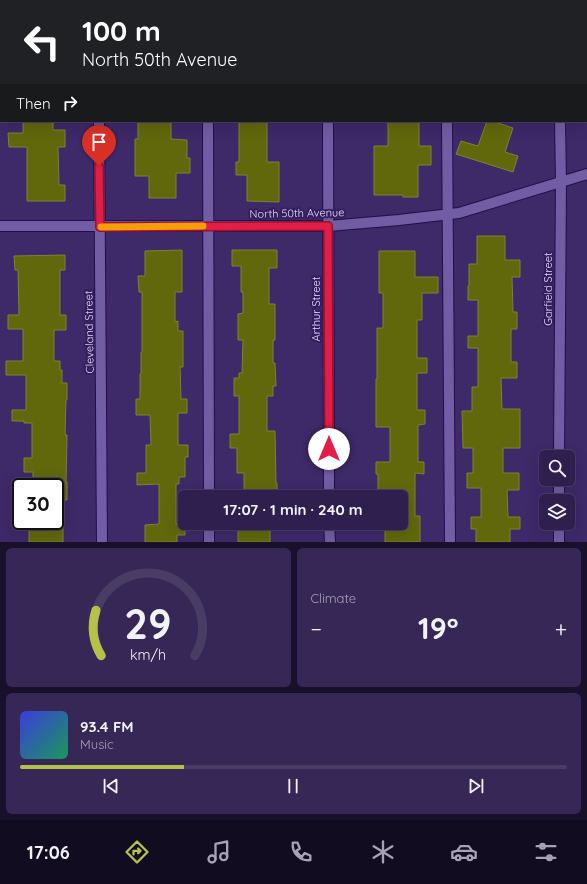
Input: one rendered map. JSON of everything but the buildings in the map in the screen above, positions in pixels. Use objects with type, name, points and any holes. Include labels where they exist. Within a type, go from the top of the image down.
[{"type":"street","name":"Cleveland Street","points":[[99,122],[102,542]]},
{"type":"street","points":[[208,122],[209,490]]},
{"type":"street","name":"Arthur Street","points":[[328,122],[329,490]]},
{"type":"street","points":[[447,122],[450,542]]},
{"type":"street","name":"Garfield Street","points":[[559,450],[560,122]]},
{"type":"street","name":"North 50th Avenue","points":[[0,226],[328,226],[399,220],[459,213],[587,174]]},
{"type":"street","points":[[209,530],[209,542]]},
{"type":"street","points":[[329,530],[330,542]]},
{"type":"street","points":[[559,530],[559,542]]},
{"type":"slow traffic","points":[[101,227],[203,226]]},
{"type":"route","points":[[99,166],[100,227],[328,226],[329,449]]}]
